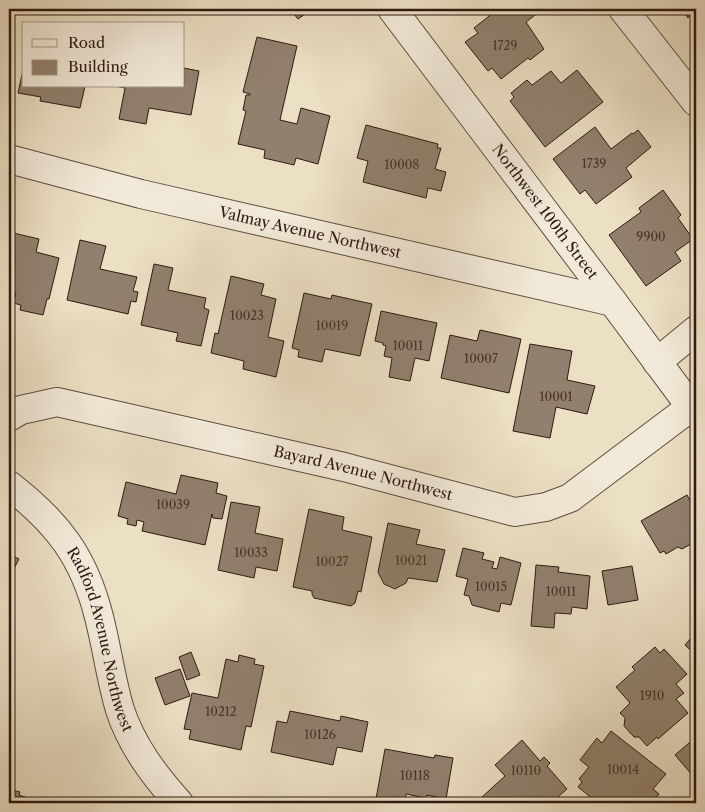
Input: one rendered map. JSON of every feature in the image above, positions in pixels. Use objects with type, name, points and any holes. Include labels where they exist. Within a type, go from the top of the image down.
[{"type":"street","name":"Northwest 100th Street","points":[[392,9],[694,411]]},
{"type":"street","points":[[623,9],[696,102]]},
{"type":"street","name":"Valmay Avenue Northwest","points":[[9,159],[141,194],[613,302]]},
{"type":"street","points":[[657,362],[696,330]]},
{"type":"street","name":"Bayard Avenue Northwest","points":[[9,417],[21,410],[57,402],[344,467],[515,512],[546,507],[570,498],[694,411]]},
{"type":"street","name":"Radford Avenue Northwest","points":[[9,485],[42,513],[60,533],[75,555],[88,581],[99,617],[120,710],[130,736],[143,759],[159,781],[179,803]]},
{"type":"building","points":[[290,9],[312,9],[298,19]]},
{"type":"building","points":[[498,9],[504,9],[509,15],[511,13],[507,9],[536,9],[539,12],[526,22],[544,49],[530,60],[528,58],[501,79],[492,68],[488,71],[465,42],[478,33],[474,28]]},
{"type":"building","points":[[686,9],[696,9],[696,25],[690,16],[688,18],[683,11]]},
{"type":"building","points":[[257,37],[297,46],[280,120],[297,124],[301,108],[330,116],[318,164],[296,158],[294,165],[264,158],[265,150],[238,144],[246,111],[243,110],[246,95],[250,95],[243,92]]},
{"type":"building","points":[[185,68],[199,71],[191,115],[149,108],[146,124],[119,119],[125,88],[185,88]]},
{"type":"building","points":[[577,70],[603,102],[545,147],[510,101],[514,97],[511,93],[527,80],[532,85],[551,71],[561,83]]},
{"type":"building","points":[[22,74],[22,88],[85,88],[80,108],[40,101],[41,97],[18,93]]},
{"type":"building","points":[[366,125],[438,144],[437,148],[441,148],[435,169],[446,172],[441,191],[428,188],[426,198],[363,182],[368,161],[357,158]]},
{"type":"building","points":[[595,127],[611,149],[638,130],[651,147],[626,168],[632,177],[596,204],[585,190],[580,194],[553,159]]},
{"type":"building","points":[[663,190],[681,215],[678,218],[693,239],[675,252],[681,261],[646,286],[609,235],[641,212],[639,208]]},
{"type":"building","points":[[9,232],[39,239],[36,252],[59,258],[43,315],[20,310],[21,305],[13,303],[16,293],[9,292]]},
{"type":"building","points":[[80,240],[106,246],[100,269],[137,277],[133,291],[138,292],[136,302],[131,301],[128,314],[67,300]]},
{"type":"building","points":[[154,264],[173,268],[168,290],[206,298],[204,308],[209,310],[201,346],[176,341],[178,333],[141,325]]},
{"type":"building","points":[[231,276],[264,284],[261,295],[276,299],[268,337],[284,341],[276,377],[243,369],[244,361],[211,353],[215,333],[218,334]]},
{"type":"building","points":[[304,293],[331,299],[332,295],[372,304],[360,356],[325,349],[322,362],[298,357],[299,350],[292,348]]},
{"type":"building","points":[[381,311],[437,323],[429,361],[415,358],[410,381],[389,377],[392,358],[384,356],[386,346],[383,343],[375,341]]},
{"type":"building","points":[[480,330],[521,339],[509,393],[441,378],[450,335],[477,341]]},
{"type":"building","points":[[530,344],[572,351],[567,380],[595,386],[587,414],[556,407],[550,438],[513,431]]},
{"type":"building","points":[[181,475],[218,483],[216,493],[227,496],[222,519],[213,518],[212,514],[205,545],[142,531],[144,522],[137,520],[136,526],[127,524],[128,519],[118,516],[126,482],[176,494]]},
{"type":"building","points":[[687,495],[696,511],[696,533],[691,536],[693,539],[691,544],[682,549],[678,547],[666,554],[664,551],[660,553],[641,521]]},
{"type":"building","points":[[231,502],[260,507],[255,533],[283,539],[277,571],[256,567],[254,578],[218,570]]},
{"type":"building","points":[[309,509],[344,517],[342,530],[372,537],[361,592],[358,591],[355,603],[351,606],[314,598],[312,591],[293,587]]},
{"type":"building","points":[[388,523],[420,530],[416,544],[445,550],[437,582],[408,578],[406,583],[395,589],[384,584],[378,572]]},
{"type":"building","points":[[9,543],[12,545],[10,549],[13,549],[11,555],[19,559],[9,578]]},
{"type":"building","points":[[463,548],[484,553],[482,559],[494,562],[492,568],[497,569],[500,557],[521,563],[511,605],[501,603],[499,612],[472,605],[469,596],[464,595],[468,579],[456,576]]},
{"type":"building","points":[[536,565],[559,567],[558,572],[590,576],[587,609],[572,607],[571,614],[555,613],[554,628],[531,626]]},
{"type":"building","points":[[632,566],[638,600],[608,605],[602,571]]},
{"type":"building","points":[[696,632],[696,655],[685,645]]},
{"type":"building","points":[[655,647],[660,653],[664,649],[687,674],[676,684],[684,693],[676,699],[688,713],[647,746],[639,737],[634,737],[624,726],[625,718],[620,713],[630,703],[616,687],[635,670],[632,667]]},
{"type":"building","points":[[191,652],[200,675],[187,680],[179,657]]},
{"type":"building","points":[[239,655],[255,659],[254,664],[264,666],[251,727],[246,726],[241,750],[189,739],[191,730],[184,729],[192,693],[218,698],[226,659],[238,662]]},
{"type":"building","points":[[180,669],[190,696],[165,705],[155,678]]},
{"type":"building","points":[[290,711],[340,721],[341,716],[368,722],[362,752],[337,747],[333,765],[271,752],[277,721],[287,723]]},
{"type":"building","points":[[611,731],[666,774],[653,789],[659,794],[652,803],[598,803],[578,787],[582,782],[579,779],[589,767],[580,760],[597,738],[602,743]]},
{"type":"building","points":[[696,737],[696,773],[693,776],[675,755]]},
{"type":"building","points":[[522,740],[540,761],[544,757],[550,763],[547,766],[567,789],[551,803],[485,803],[481,798],[505,776],[495,765]]},
{"type":"building","points":[[385,749],[434,758],[435,755],[453,758],[446,799],[427,795],[426,798],[406,794],[405,803],[376,799]]},
{"type":"building","points":[[9,789],[20,792],[19,795],[42,803],[9,803]]}]
